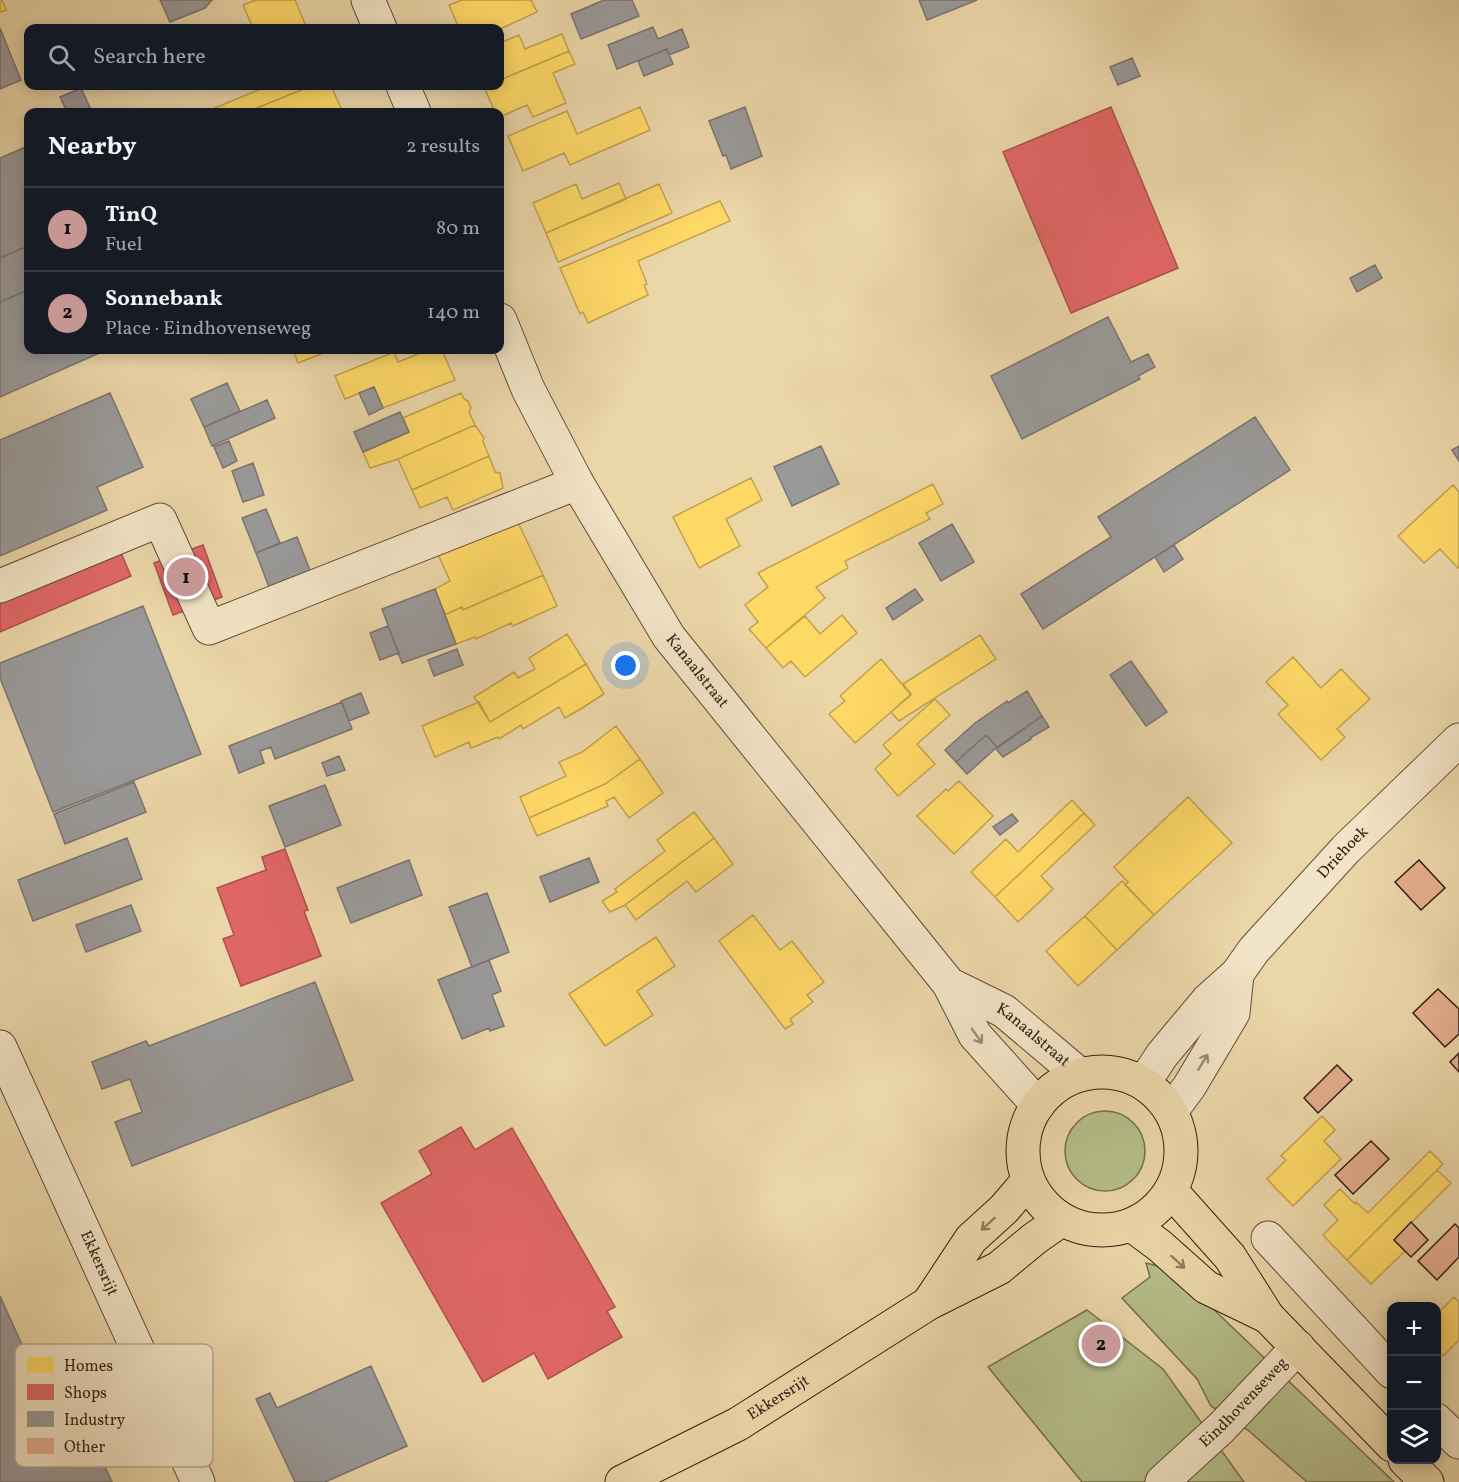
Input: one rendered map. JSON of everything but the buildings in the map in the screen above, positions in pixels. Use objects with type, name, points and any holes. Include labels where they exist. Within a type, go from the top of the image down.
[{"type":"main road","points":[[1106,1072],[1145,1081],[1172,1111],[1181,1137],[1181,1165],[1172,1192],[1154,1213],[1132,1226],[1108,1231],[1084,1229],[1061,1220],[1042,1204],[1028,1181],[1023,1155],[1026,1129],[1038,1105],[1056,1086],[1080,1075],[1106,1072]]},
{"type":"main road","name":"Ekkersrijt","points":[[929,1303],[971,1239],[1004,1209],[1028,1181]]},
{"type":"main road","name":"Eindhovenseweg","points":[[1172,1192],[1230,1257],[1268,1317],[1387,1432]]},
{"type":"main road","name":"Ekkersrijt","points":[[622,1482],[738,1424],[929,1303],[999,1268],[1061,1220]]},
{"type":"main road","name":"Eindhovenseweg","points":[[1132,1226],[1160,1246],[1206,1287],[1268,1317]]},
{"type":"main road","points":[[1409,1464],[1427,1482]]},
{"type":"street","points":[[368,0],[378,24]]},
{"type":"street","points":[[405,90],[412,108]]},
{"type":"street","name":"Kanaalstraat","points":[[504,330],[528,389],[577,483],[669,637],[949,984],[975,1035],[1038,1105]]},
{"type":"street","points":[[0,586],[160,520],[209,628],[577,483]]},
{"type":"street","name":"Driehoek","points":[[1145,1081],[1162,1055],[1208,1000],[1237,974],[1254,950],[1346,849],[1459,740]]},
{"type":"street","name":"Driehoek","points":[[1172,1111],[1233,1013],[1237,974]]},
{"type":"street","name":"Kanaalstraat","points":[[949,984],[1004,1011],[1080,1075]]},
{"type":"street","name":"Ekkersrijt","points":[[0,1047],[135,1344]]},
{"type":"street","points":[[1268,1238],[1387,1367]]},
{"type":"street","name":"Eindhovenseweg","points":[[1162,1482],[1221,1428],[1298,1347]]},
{"type":"street","points":[[1441,1424],[1459,1442]]},
{"type":"street","name":"Ekkersrijt","points":[[191,1467],[198,1482]]},
{"type":"green space","points":[[1105,1111],[1120,1114],[1133,1123],[1142,1136],[1145,1151],[1142,1166],[1133,1179],[1120,1188],[1105,1191],[1090,1188],[1077,1179],[1068,1166],[1065,1151],[1068,1136],[1077,1123],[1090,1114]]},
{"type":"green space","points":[[1146,1263],[1166,1268],[1207,1303],[1394,1482],[1307,1482],[1248,1430],[1211,1406],[1197,1379],[1122,1298],[1150,1277]]},
{"type":"green space","points":[[1087,1310],[1163,1369],[1244,1482],[1082,1482],[988,1367]]},
{"type":"place","name":"TinQ","points":[[186,577]]},
{"type":"place","name":"Sonnebank","points":[[1101,1344]]}]
